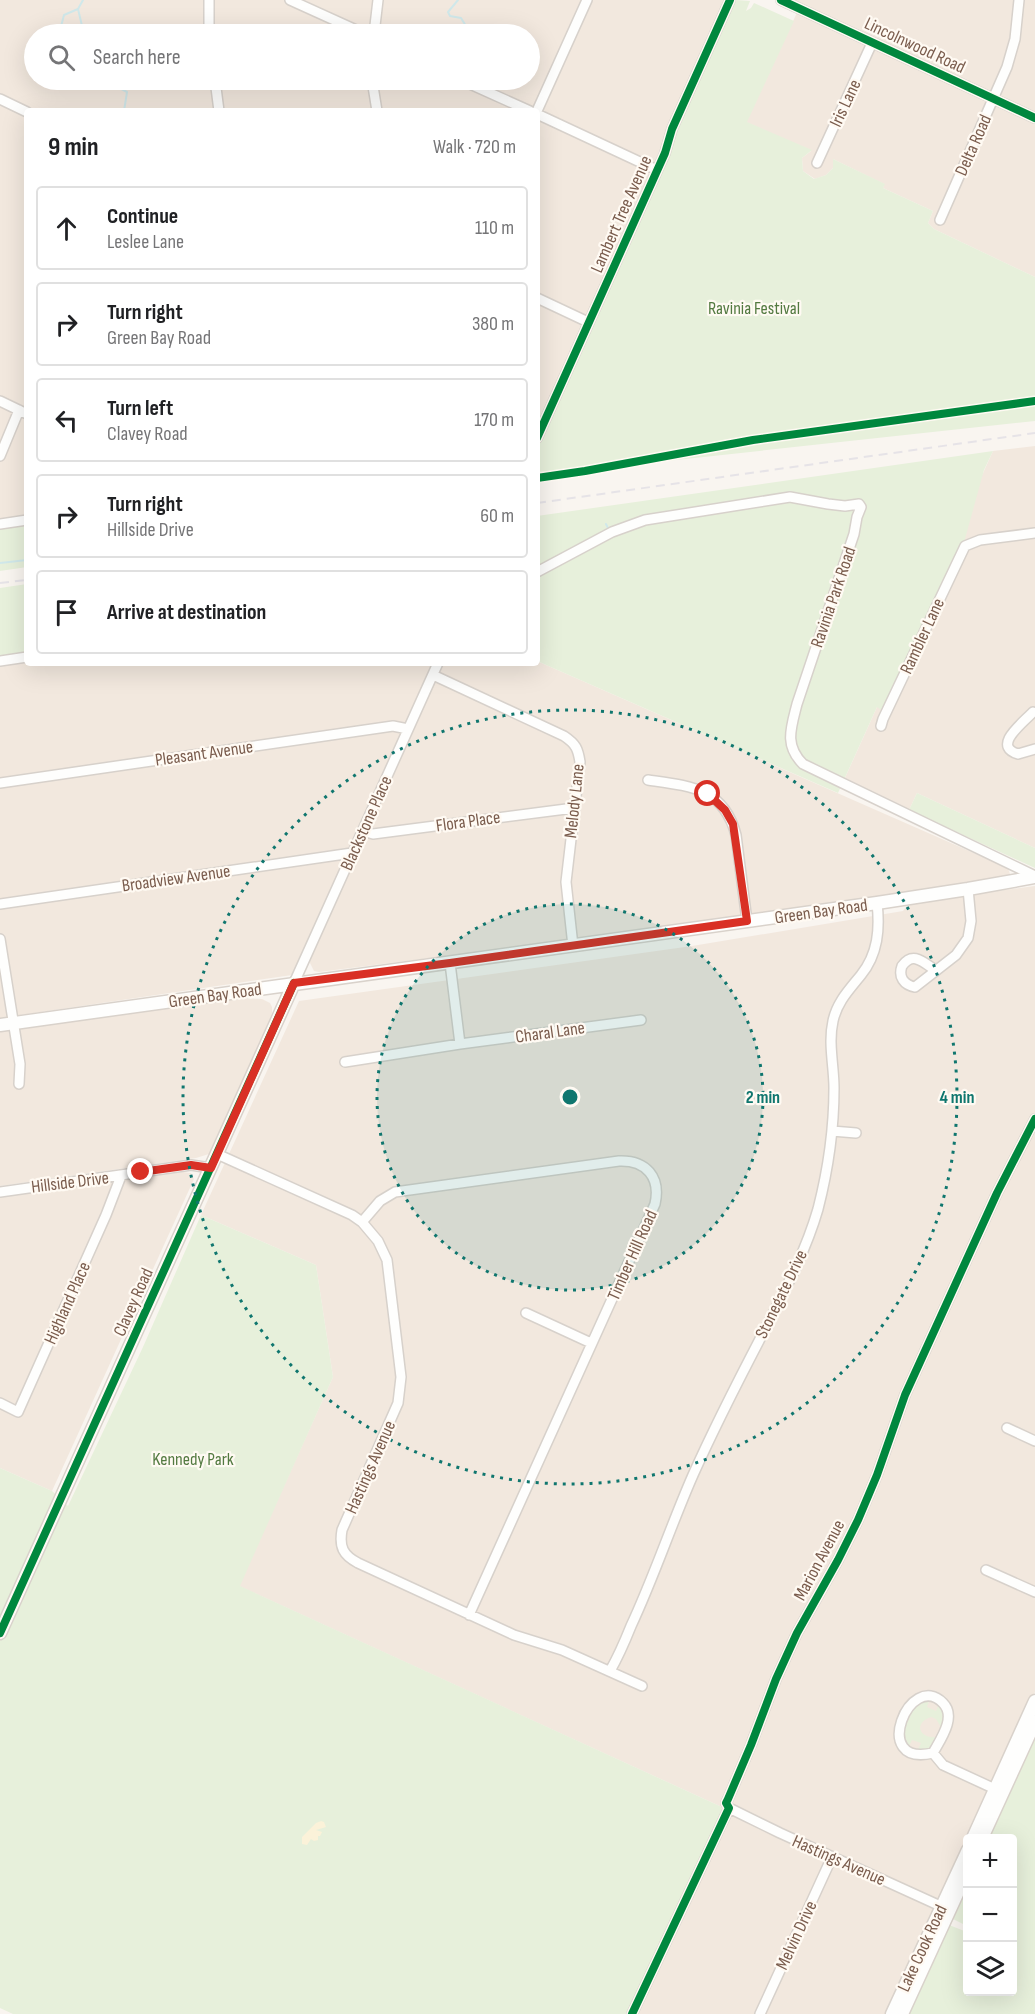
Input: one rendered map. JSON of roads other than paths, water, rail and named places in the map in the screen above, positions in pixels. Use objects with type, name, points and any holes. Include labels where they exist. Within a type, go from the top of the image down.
[{"type":"main road","name":"Green Bay Road","points":[[6,1025],[877,903],[1035,876]]},
{"type":"main road","name":"Clavey Road","points":[[0,1633],[294,983]]},
{"type":"main road","points":[[975,1834],[1035,1701]]},
{"type":"main road","points":[[984,1834],[1035,1722]]},
{"type":"main road","name":"Lake Cook Road","points":[[902,2014],[963,1863]]},
{"type":"main road","name":"Lake Cook Road","points":[[892,2014],[963,1879]]},
{"type":"street","points":[[209,0],[209,24]]},
{"type":"street","points":[[290,0],[343,24]]},
{"type":"street","points":[[375,24],[378,0]]},
{"type":"street","points":[[539,108],[587,0]]},
{"type":"street","name":"Lambert Tree Avenue","points":[[540,431],[665,153],[672,129],[730,0]]},
{"type":"street","name":"Lincolnwood Road","points":[[781,0],[1035,118]]},
{"type":"street","name":"Delta Road","points":[[940,220],[1007,67],[1015,39],[1019,0]]},
{"type":"street","name":"Iris Lane","points":[[817,163],[872,43]]},
{"type":"street","points":[[216,90],[219,108]]},
{"type":"street","points":[[373,90],[376,108]]},
{"type":"street","points":[[483,90],[523,108]]},
{"type":"street","points":[[0,99],[24,111]]},
{"type":"street","points":[[540,114],[657,170]]},
{"type":"street","points":[[540,299],[588,322]]},
{"type":"street","points":[[0,401],[23,412],[0,456]]},
{"type":"street","name":"Ravinia Park Road","points":[[540,570],[612,532],[645,520],[790,497],[845,506],[859,504],[861,507],[854,534],[797,704],[791,728],[790,747],[803,764],[1035,876]]},
{"type":"street","points":[[0,524],[24,520]]},
{"type":"street","name":"Rambler Lane","points":[[881,726],[965,546],[980,540],[1035,533]]},
{"type":"street","points":[[0,661],[24,657]]},
{"type":"street","name":"Blackstone Place","points":[[294,983],[437,666]]},
{"type":"street","name":"Melody Lane","points":[[433,675],[573,741],[579,750],[580,762],[566,882],[573,946]]},
{"type":"street","points":[[1034,713],[1009,737],[1007,745],[1010,750],[1018,754],[1035,748]]},
{"type":"street","name":"Pleasant Avenue","points":[[0,783],[393,726],[408,729]]},
{"type":"street","points":[[648,780],[700,789],[717,800],[725,810],[736,835],[747,921]]},
{"type":"street","name":"Flora Place","points":[[362,831],[373,834],[574,808]]},
{"type":"street","name":"Broadview Avenue","points":[[0,904],[352,853]]},
{"type":"street","points":[[935,970],[956,955],[968,938],[971,921],[968,889]]},
{"type":"street","name":"Stonegate Drive","points":[[610,1671],[645,1596],[692,1477],[804,1249],[817,1211],[828,1164],[834,1086],[832,1024],[840,1002],[863,973],[876,947],[879,933],[877,903]]},
{"type":"street","points":[[0,939],[6,1025],[20,1064],[19,1084]]},
{"type":"street","points":[[450,963],[459,1044]]},
{"type":"street","name":"Charal Lane","points":[[345,1062],[459,1044],[641,1020]]},
{"type":"street","name":"Marion Avenue","points":[[632,2014],[729,1808],[726,1803],[752,1745],[776,1679],[797,1633],[858,1520],[877,1475],[905,1395],[997,1193],[1035,1119]]},
{"type":"street","points":[[832,1131],[856,1133]]},
{"type":"street","name":"Hastings Avenue","points":[[217,1154],[352,1215],[362,1222],[378,1241],[387,1260],[401,1393],[342,1530],[341,1548],[348,1557],[514,1635],[562,1650],[642,1686]]},
{"type":"street","name":"Timber Hill Road","points":[[362,1222],[380,1201],[395,1192],[619,1161],[638,1163],[648,1170],[657,1187],[655,1204],[469,1615]]},
{"type":"street","name":"Hillside Drive","points":[[0,1192],[191,1165],[211,1168]]},
{"type":"street","name":"Highland Place","points":[[0,1403],[18,1412],[106,1215],[121,1176]]},
{"type":"street","points":[[526,1313],[591,1343]]},
{"type":"street","points":[[1007,1428],[1035,1441]]},
{"type":"street","points":[[986,1570],[1035,1592]]},
{"type":"street","points":[[933,1754],[948,1722],[948,1710],[937,1698],[926,1696],[910,1704],[898,1737],[900,1743],[919,1755],[933,1754],[944,1765],[995,1789]]},
{"type":"street","name":"Hastings Avenue","points":[[729,1808],[946,1908]]},
{"type":"street","name":"Melvin Drive","points":[[760,2014],[832,1857]]},
{"type":"waterway","points":[[82,24],[78,9],[83,0]]},
{"type":"waterway","points":[[458,0],[448,12],[450,16],[461,18],[465,24]]},
{"type":"waterway","points":[[62,24],[64,15],[78,9]]},
{"type":"waterway","points":[[123,90],[127,92],[124,108]]},
{"type":"waterway","points":[[606,524],[609,530]]},
{"type":"waterway","points":[[0,563],[24,560]]},
{"type":"railway","points":[[540,503],[1035,433]]},
{"type":"railway","points":[[0,583],[24,580]]},
{"type":"park label","name":"Ravinia Festival","points":[[754,308]]},
{"type":"park label","name":"Kennedy Park","points":[[193,1459]]}]
